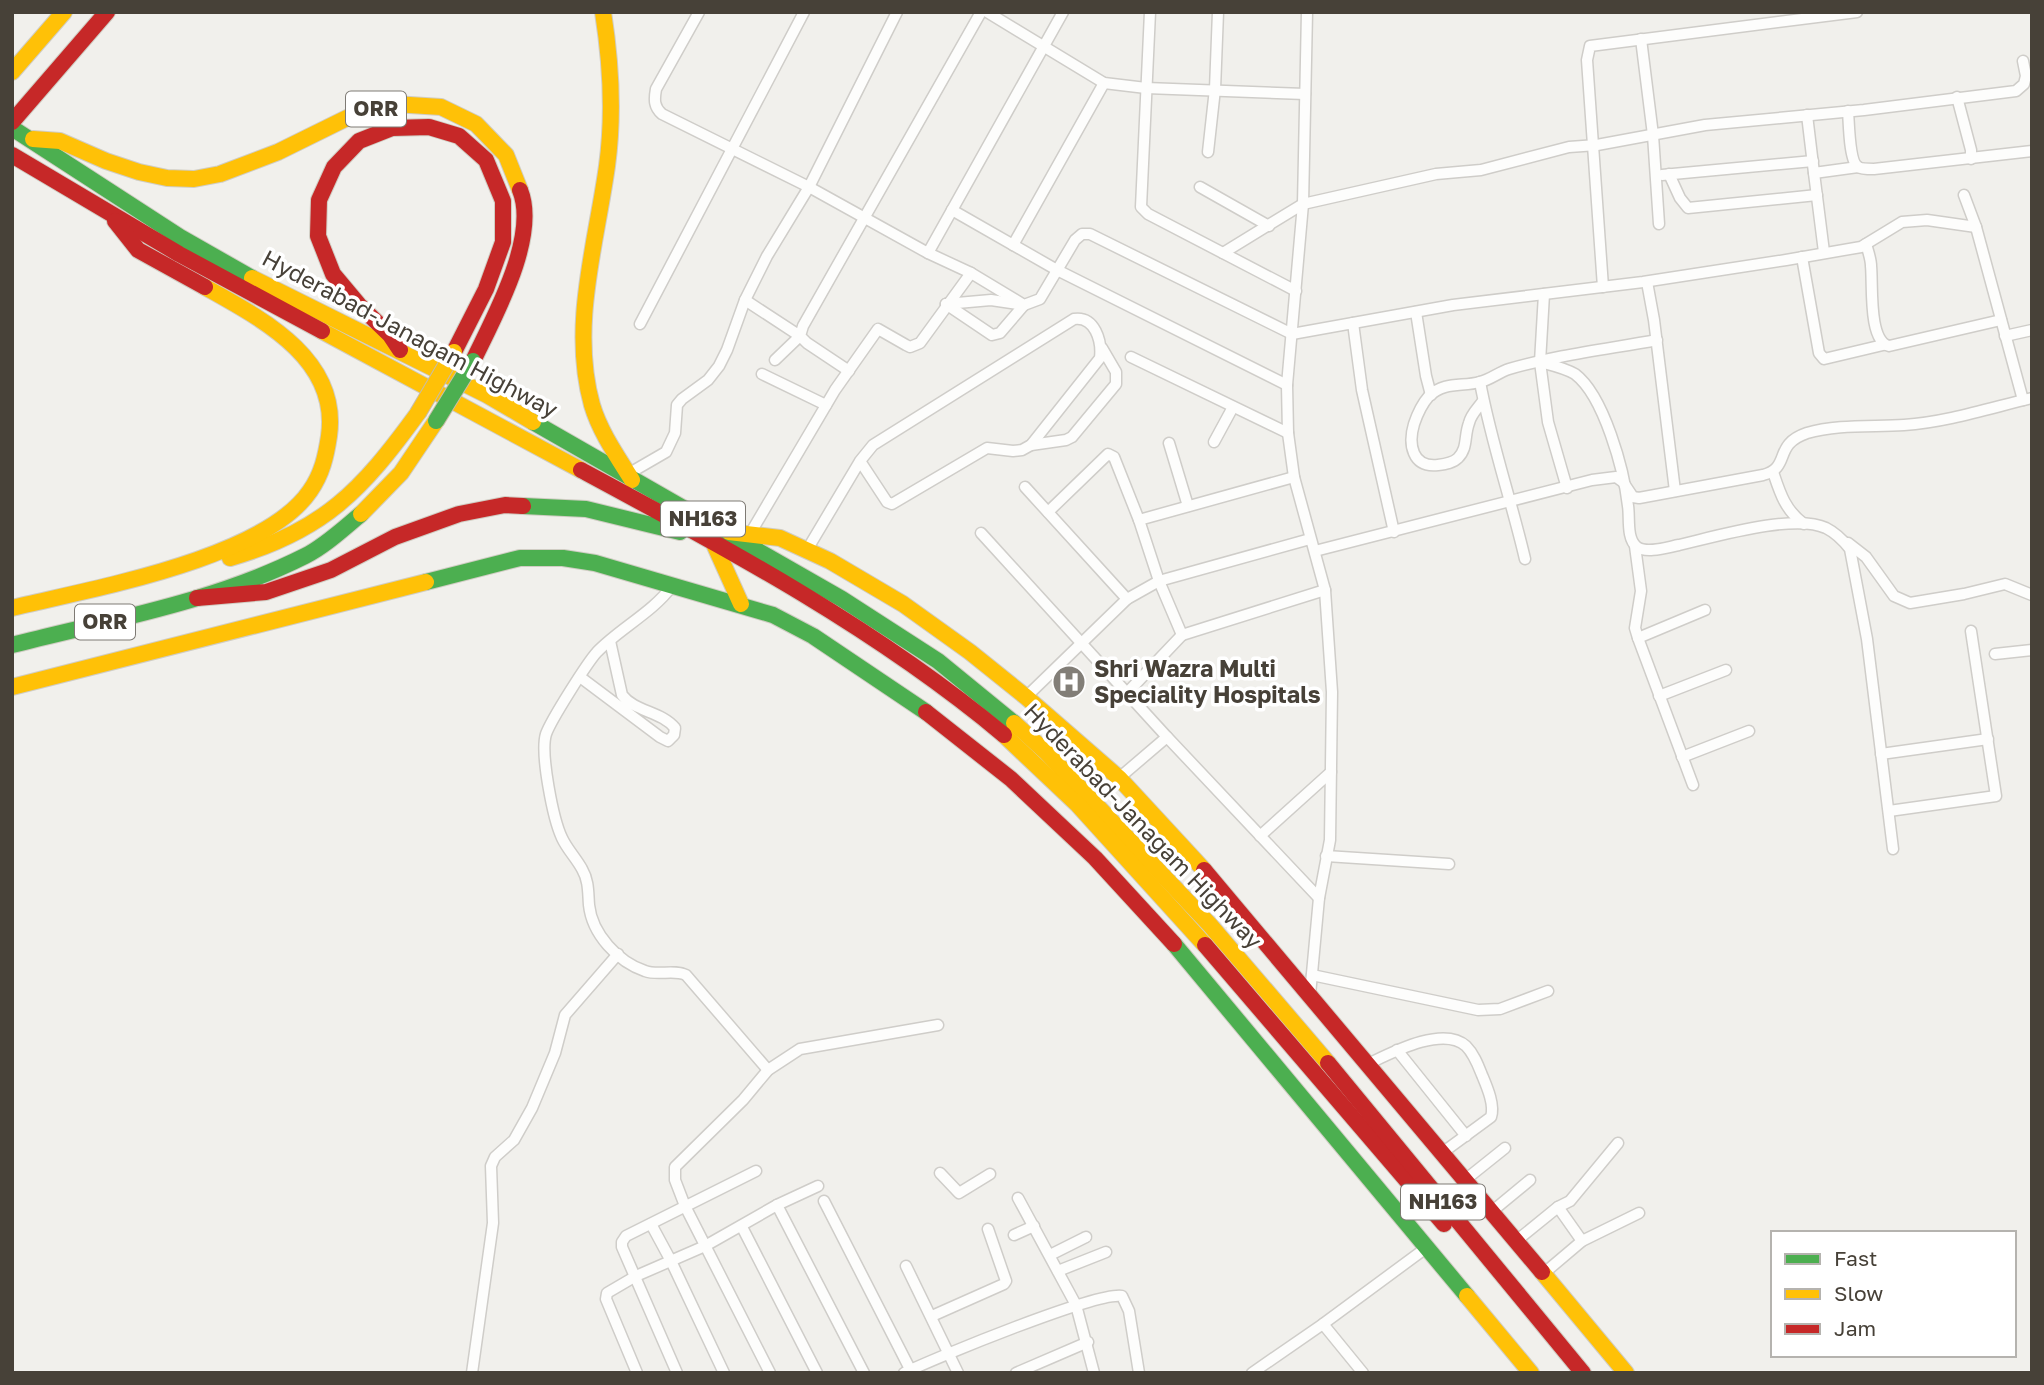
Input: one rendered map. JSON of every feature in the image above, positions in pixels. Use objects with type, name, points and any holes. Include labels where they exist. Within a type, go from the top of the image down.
[{"type":"main road","points":[[12,72],[64,12]]},
{"type":"main road","points":[[18,116],[107,12]]},
{"type":"main road","points":[[603,12],[608,39],[611,111],[608,163],[583,313],[584,365],[593,405],[612,448],[630,477]]},
{"type":"main road","name":"ORR","points":[[12,645],[197,598],[258,578],[308,555],[366,511],[401,473],[473,360],[504,295],[521,249],[526,202],[506,155],[476,124],[441,107],[394,104],[349,117],[278,152],[220,174],[194,179],[167,178],[139,172],[60,141],[29,139]]},
{"type":"main road","name":"ORR","points":[[12,608],[187,564],[258,552],[300,533],[346,501],[386,460],[418,414],[454,352],[486,289],[503,243],[503,201],[486,160],[459,136],[429,127],[392,128],[359,141],[334,167],[319,200],[318,236],[333,274],[359,305],[390,335],[402,353]]},
{"type":"main road","name":"Hyderabad-Janagam Highway","points":[[12,128],[180,237],[276,291],[487,395],[726,531],[938,660],[1006,715],[1046,752],[1210,925],[1302,1031],[1583,1373]]},
{"type":"main road","name":"Hyderabad-Janagam Highway","points":[[12,155],[179,254],[709,541],[906,659],[962,700],[1078,805],[1186,923],[1483,1269],[1566,1373]]},
{"type":"main road","name":"ORR","points":[[108,212],[135,246],[233,303],[284,338],[309,360],[324,387],[330,413],[330,440],[326,464],[315,485],[288,515],[247,541],[187,564]]},
{"type":"main road","name":"ORR","points":[[197,598],[266,592],[331,570],[395,537],[459,514],[505,505],[586,509],[709,541]]},
{"type":"main road","points":[[726,531],[780,538],[830,561],[903,604],[970,652],[1026,697],[1119,778],[1217,884],[1626,1373]]},
{"type":"main road","points":[[709,541],[741,604]]},
{"type":"main road","points":[[12,687],[520,558],[563,558],[595,563],[773,615],[813,636],[910,699],[1011,779],[1077,841],[1153,919],[1526,1371]]},
{"type":"street","points":[[699,12],[656,89],[657,109],[662,114],[809,187],[1024,304]]},
{"type":"street","points":[[640,324],[804,12]]},
{"type":"street","points":[[630,477],[666,452],[675,433],[677,405],[681,399],[699,388],[719,366],[767,256],[809,187],[897,12]]},
{"type":"street","points":[[775,360],[800,336],[803,326],[981,12]]},
{"type":"street","points":[[987,12],[1104,83],[1146,88],[1305,94]]},
{"type":"street","points":[[928,253],[1063,12]]},
{"type":"street","points":[[1150,12],[1141,207],[1149,214],[1296,291]]},
{"type":"street","points":[[1208,152],[1215,89],[1218,12]]},
{"type":"street","points":[[1307,12],[1303,204],[1287,385],[1288,433],[1294,477],[1325,590],[1332,692],[1329,840],[1319,898],[1310,998]]},
{"type":"street","points":[[1604,287],[1592,146],[1587,60],[1590,47],[1857,12]]},
{"type":"street","points":[[1641,39],[1653,135],[1659,224]]},
{"type":"street","points":[[1223,253],[1269,226],[1284,213],[1303,204],[1436,174],[1481,170],[1569,147],[1592,146],[1705,125],[2016,91],[2021,88],[2026,76],[2023,61]]},
{"type":"street","points":[[1013,244],[1104,83]]},
{"type":"street","points":[[1957,97],[1972,150],[1971,159]]},
{"type":"street","points":[[1848,111],[1852,154],[1858,167]]},
{"type":"street","points":[[1807,115],[1824,252]]},
{"type":"street","points":[[1814,173],[2032,151]]},
{"type":"street","points":[[1656,176],[1813,161]]},
{"type":"street","points":[[1669,174],[1680,198],[1688,208],[1817,195]]},
{"type":"street","points":[[1200,187],[1269,226]]},
{"type":"street","points":[[1315,551],[1592,480],[1616,477],[1633,497],[1640,498],[1773,472],[1778,468],[1786,444],[1793,438],[1811,432],[1874,425],[1905,425],[2028,399],[2005,336],[1976,227],[1964,195]]},
{"type":"street","points":[[952,210],[1057,270],[1287,385]]},
{"type":"street","points":[[946,304],[991,300],[1024,304],[1040,299],[1079,236],[1090,234],[1292,334],[1416,312],[1647,282],[1861,247],[1902,222],[1927,220],[1976,227]]},
{"type":"street","points":[[1866,244],[1871,265],[1874,320],[1883,345]]},
{"type":"street","points":[[1801,257],[1819,353],[1824,359],[2001,320]]},
{"type":"street","points":[[750,534],[827,405],[878,329],[906,345],[920,343],[971,273]]},
{"type":"street","points":[[1647,282],[1657,340],[1675,491]]},
{"type":"street","points":[[1544,294],[1539,362],[1548,422],[1567,488]]},
{"type":"street","points":[[746,300],[849,371]]},
{"type":"street","points":[[946,304],[992,335],[1000,333],[1024,304]]},
{"type":"street","points":[[1416,312],[1431,395]]},
{"type":"street","points":[[807,550],[860,461],[873,445],[1074,319],[1082,318],[1090,323],[1097,333],[1101,347],[1116,372],[1116,384],[1072,437],[1031,444]]},
{"type":"street","points":[[1353,323],[1362,390],[1394,532]]},
{"type":"street","points":[[2005,336],[2032,330]]},
{"type":"street","points":[[1483,401],[1468,424],[1462,453],[1455,462],[1431,466],[1422,462],[1413,452],[1410,440],[1418,412],[1431,395],[1456,383],[1480,382],[1506,369],[1657,340]]},
{"type":"street","points":[[860,461],[887,502],[892,504],[987,448],[1022,450],[1031,444],[1100,358],[1101,347]]},
{"type":"street","points":[[1131,357],[1288,433]]},
{"type":"street","points":[[1539,362],[1574,373],[1590,389],[1603,412],[1623,482],[1631,540],[1635,546],[1641,591],[1636,628],[1638,638],[1693,785]]},
{"type":"street","points":[[762,374],[827,405]]},
{"type":"street","points":[[1480,382],[1525,559]]},
{"type":"street","points":[[1214,442],[1233,407]]},
{"type":"street","points":[[1169,443],[1188,506]]},
{"type":"street","points":[[1048,512],[1108,454],[1114,457],[1181,635]]},
{"type":"street","points":[[1773,472],[1786,506],[1793,516],[1804,524]]},
{"type":"street","points":[[1139,520],[1294,477]]},
{"type":"street","points":[[1025,486],[1127,599]]},
{"type":"street","points":[[1635,546],[1640,549],[1661,549],[1770,525],[1804,524],[1827,528],[1843,539],[1866,558],[1894,596],[1910,603],[2005,584],[2032,595]]},
{"type":"street","points":[[981,533],[1126,694],[1319,898]]},
{"type":"street","points":[[1026,697],[1127,599],[1159,581],[1310,538]]},
{"type":"street","points":[[1843,539],[1850,549],[1867,639],[1893,849]]},
{"type":"street","points":[[672,586],[661,602],[596,653],[545,735],[546,767],[554,819],[563,841],[587,880],[593,925],[604,940],[625,961],[646,972],[679,972],[686,975],[768,1070]]},
{"type":"street","points":[[1126,694],[1181,635],[1325,590]]},
{"type":"street","points":[[1638,638],[1705,610]]},
{"type":"street","points":[[1889,811],[1996,796],[1971,631]]},
{"type":"street","points":[[580,677],[660,737],[668,741],[674,735],[676,727],[669,720],[627,702],[622,695],[610,641]]},
{"type":"street","points":[[1995,654],[2032,650]]},
{"type":"street","points":[[1659,696],[1726,670]]},
{"type":"street","points":[[1682,757],[1749,732]]},
{"type":"street","points":[[1119,778],[1167,737]]},
{"type":"street","points":[[1881,754],[1988,739]]},
{"type":"street","points":[[1260,836],[1331,772]]},
{"type":"street","points":[[1326,856],[1448,864]]},
{"type":"street","points":[[472,1373],[493,1223],[491,1166],[495,1157],[514,1140],[532,1108],[555,1053],[565,1015],[618,954]]},
{"type":"street","points":[[1312,975],[1478,1010],[1500,1009],[1548,990]]},
{"type":"street","points":[[770,1373],[685,1206],[675,1180],[675,1167],[743,1100],[768,1070],[800,1049],[938,1024]]},
{"type":"street","points":[[1368,1064],[1421,1042],[1450,1038],[1466,1046],[1475,1058],[1493,1112],[1491,1117],[1442,1153]]},
{"type":"street","points":[[1397,1050],[1466,1136]]},
{"type":"street","points":[[1515,1242],[1558,1207],[1570,1201],[1618,1143]]},
{"type":"street","points":[[1465,1180],[1505,1148]]},
{"type":"street","points":[[677,1373],[622,1242],[626,1236],[756,1171]]},
{"type":"street","points":[[940,1173],[959,1193],[990,1174]]},
{"type":"street","points":[[1490,1213],[1530,1180]]},
{"type":"street","points":[[637,1373],[606,1295],[636,1276],[705,1246],[777,1205],[818,1186]]},
{"type":"street","points":[[1017,1198],[1076,1305],[1088,1342],[1094,1373]]},
{"type":"street","points":[[824,1201],[909,1372],[1076,1305],[1114,1295],[1122,1296],[1129,1311],[1139,1373]]},
{"type":"street","points":[[777,1205],[864,1373]]},
{"type":"street","points":[[1558,1207],[1583,1241]]},
{"type":"street","points":[[1543,1274],[1583,1241],[1639,1213]]},
{"type":"street","points":[[650,1224],[671,1261],[724,1373]]},
{"type":"street","points":[[1014,1234],[1034,1226]]},
{"type":"street","points":[[742,1227],[817,1373]]},
{"type":"street","points":[[932,1316],[1006,1281],[988,1229]]},
{"type":"street","points":[[1049,1255],[1086,1237]]},
{"type":"street","points":[[1252,1373],[1426,1248]]},
{"type":"street","points":[[1058,1270],[1106,1252]]},
{"type":"street","points":[[906,1266],[958,1373]]},
{"type":"street","points":[[1323,1324],[1363,1373]]},
{"type":"street","points":[[1016,1373],[1088,1342]]},
{"type":"traffic: fast","points":[[12,128],[180,237],[252,278]]},
{"type":"traffic: fast","points":[[436,421],[473,361]]},
{"type":"traffic: fast","points":[[533,422],[842,599],[938,661],[1014,723]]},
{"type":"traffic: fast","points":[[523,506],[586,509],[680,532]]},
{"type":"traffic: fast","points":[[12,645],[161,608],[235,586],[312,552],[361,514]]},
{"type":"traffic: fast","points":[[426,582],[520,558],[563,558],[595,563],[773,615],[813,636],[926,712]]},
{"type":"traffic: fast","points":[[1174,944],[1467,1296]]},
{"type":"traffic: slow","points":[[12,72],[64,12]]},
{"type":"traffic: slow","points":[[603,12],[610,70],[610,128],[607,166],[587,286],[584,345],[586,375],[595,415],[609,444],[632,480]]},
{"type":"traffic: slow","points":[[33,139],[60,141],[139,172],[167,178],[194,179],[220,174],[278,152],[349,117],[394,104],[441,107],[476,124],[506,155],[520,190]]},
{"type":"traffic: slow","points":[[252,278],[487,395],[533,422]]},
{"type":"traffic: slow","points":[[12,608],[128,581],[216,553],[255,535],[287,515],[314,485],[323,465],[329,436],[329,409],[322,385],[310,363],[272,328],[205,287]]},
{"type":"traffic: slow","points":[[322,331],[581,470]]},
{"type":"traffic: slow","points":[[418,413],[454,352]]},
{"type":"traffic: slow","points":[[230,558],[291,535],[316,521],[359,486],[418,413]]},
{"type":"traffic: slow","points":[[361,514],[401,473],[436,421]]},
{"type":"traffic: slow","points":[[729,532],[780,538],[830,561],[903,604],[970,652],[1026,697],[1119,778],[1204,870]]},
{"type":"traffic: slow","points":[[714,544],[741,604]]},
{"type":"traffic: slow","points":[[12,687],[426,582]]},
{"type":"traffic: slow","points":[[1014,723],[1046,752],[1210,925],[1328,1063]]},
{"type":"traffic: slow","points":[[1004,735],[1078,805],[1205,945]]},
{"type":"traffic: slow","points":[[1542,1272],[1626,1373]]},
{"type":"traffic: slow","points":[[1467,1296],[1531,1373]]},
{"type":"traffic: jam","points":[[12,122],[107,12]]},
{"type":"traffic: jam","points":[[400,350],[390,335],[359,305],[333,274],[318,236],[319,200],[334,167],[359,141],[392,128],[429,127],[459,136],[486,160],[503,201],[503,242],[486,289],[454,352]]},
{"type":"traffic: jam","points":[[12,155],[179,254],[322,331]]},
{"type":"traffic: jam","points":[[473,361],[512,277],[519,253],[524,230],[520,190]]},
{"type":"traffic: jam","points":[[115,221],[138,250],[205,287]]},
{"type":"traffic: jam","points":[[581,470],[746,560],[853,625],[955,696],[1004,735]]},
{"type":"traffic: jam","points":[[197,598],[266,592],[331,570],[395,537],[459,514],[505,505],[523,506]]},
{"type":"traffic: jam","points":[[926,712],[1011,779],[1095,858],[1174,944]]},
{"type":"traffic: jam","points":[[1204,870],[1542,1272]]},
{"type":"traffic: jam","points":[[1205,945],[1444,1224]]},
{"type":"traffic: jam","points":[[1328,1063],[1583,1373]]},
{"type":"place","name":"Shri Wazra Multi Speciality Hospitals","points":[[1069,682]]}]
